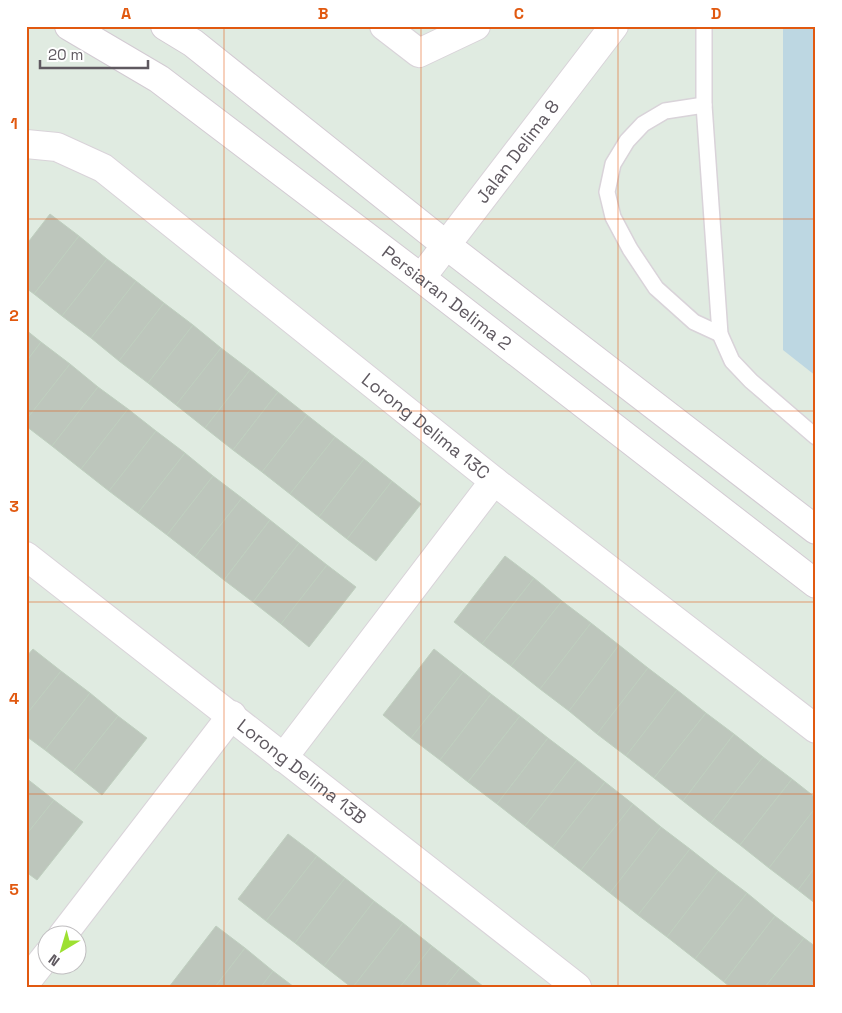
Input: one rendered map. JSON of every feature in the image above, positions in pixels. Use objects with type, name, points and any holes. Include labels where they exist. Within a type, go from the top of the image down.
[{"type":"street","name":"Persiaran Delima 2","points":[[69,26],[159,79],[421,278],[816,584]]},
{"type":"street","points":[[165,26],[193,43],[446,245],[812,520]]},
{"type":"street","points":[[384,26],[419,53],[476,26]]},
{"type":"street","name":"Jalan Delima 8","points":[[421,278],[614,26]]},
{"type":"street","name":"Lorong Delima 13C","points":[[26,144],[57,147],[103,168],[494,481],[816,729]]},
{"type":"street","points":[[284,758],[494,481]]},
{"type":"street","name":"Lorong Delima 13B","points":[[26,556],[232,715],[284,758],[577,987]]},
{"type":"street","points":[[70,926],[232,715]]},
{"type":"street","points":[[26,982],[38,967]]},
{"type":"lane","points":[[704,26],[704,105],[720,334],[732,361],[751,381],[816,437]]},
{"type":"lane","points":[[704,105],[665,111],[643,124],[627,141],[612,164],[607,192],[613,217],[630,249],[656,288],[694,322],[720,334]]},
{"type":"shaded area","points":[[783,26],[816,26],[816,376],[783,350]]},
{"type":"building","points":[[50,214],[79,236],[34,294],[26,288],[26,245]]},
{"type":"building","points":[[79,236],[107,259],[62,316],[34,294]]},
{"type":"building","points":[[107,259],[136,281],[91,338],[62,316]]},
{"type":"building","points":[[136,281],[164,303],[119,361],[91,338]]},
{"type":"building","points":[[164,303],[193,325],[148,383],[119,361]]},
{"type":"building","points":[[193,325],[221,348],[176,405],[148,383]]},
{"type":"building","points":[[26,330],[41,342],[26,362]]},
{"type":"building","points":[[41,342],[70,364],[26,420],[26,362]]},
{"type":"building","points":[[221,348],[250,370],[205,428],[176,405]]},
{"type":"building","points":[[70,364],[98,387],[52,446],[26,426],[26,420]]},
{"type":"building","points":[[250,370],[278,392],[233,450],[205,428]]},
{"type":"building","points":[[98,387],[128,409],[81,469],[52,446]]},
{"type":"building","points":[[278,392],[307,415],[262,472],[233,450]]},
{"type":"building","points":[[128,409],[156,431],[109,491],[81,469]]},
{"type":"building","points":[[307,415],[335,437],[290,494],[262,472]]},
{"type":"building","points":[[156,431],[185,453],[138,513],[109,491]]},
{"type":"building","points":[[335,437],[364,459],[319,517],[290,494]]},
{"type":"building","points":[[185,453],[213,476],[167,535],[138,513]]},
{"type":"building","points":[[364,459],[392,481],[347,539],[319,517]]},
{"type":"building","points":[[213,476],[242,498],[195,557],[167,535]]},
{"type":"building","points":[[392,481],[421,504],[376,561],[347,539]]},
{"type":"building","points":[[242,498],[270,520],[224,580],[195,557]]},
{"type":"building","points":[[270,520],[299,543],[253,602],[224,580]]},
{"type":"building","points":[[299,543],[327,565],[281,624],[253,602]]},
{"type":"building","points":[[505,556],[534,578],[482,644],[454,622]]},
{"type":"building","points":[[327,565],[356,587],[309,647],[281,624]]},
{"type":"building","points":[[534,578],[562,601],[511,666],[482,644]]},
{"type":"building","points":[[562,601],[591,623],[540,689],[511,666]]},
{"type":"building","points":[[591,623],[619,645],[569,711],[540,689]]},
{"type":"building","points":[[619,645],[648,668],[597,734],[569,711]]},
{"type":"building","points":[[33,649],[61,671],[26,715],[26,657]]},
{"type":"building","points":[[434,649],[463,672],[411,738],[383,715]]},
{"type":"building","points":[[648,668],[677,690],[626,756],[597,734]]},
{"type":"building","points":[[61,671],[90,693],[45,750],[26,736],[26,715]]},
{"type":"building","points":[[463,672],[491,694],[440,760],[411,738]]},
{"type":"building","points":[[677,690],[706,713],[654,778],[626,756]]},
{"type":"building","points":[[90,693],[118,716],[73,772],[45,750]]},
{"type":"building","points":[[491,694],[520,716],[468,782],[440,760]]},
{"type":"building","points":[[706,713],[734,734],[683,801],[654,778]]},
{"type":"building","points":[[118,716],[147,738],[102,795],[73,772]]},
{"type":"building","points":[[520,716],[548,738],[497,804],[468,782]]},
{"type":"building","points":[[734,734],[763,757],[711,823],[683,801]]},
{"type":"building","points":[[548,738],[577,760],[525,826],[497,804]]},
{"type":"building","points":[[763,757],[792,779],[740,845],[711,823]]},
{"type":"building","points":[[577,760],[605,782],[553,848],[525,826]]},
{"type":"building","points":[[26,778],[54,800],[26,835]]},
{"type":"building","points":[[792,779],[816,798],[816,807],[769,868],[740,845]]},
{"type":"building","points":[[605,782],[633,804],[581,870],[553,848]]},
{"type":"building","points":[[54,800],[83,822],[37,880],[26,872],[26,835]]},
{"type":"building","points":[[633,804],[661,827],[610,893],[581,870]]},
{"type":"building","points":[[816,807],[816,866],[798,890],[769,868]]},
{"type":"building","points":[[661,827],[690,849],[638,915],[610,893]]},
{"type":"building","points":[[288,834],[317,856],[266,921],[238,899]]},
{"type":"building","points":[[690,849],[718,871],[667,937],[638,915]]},
{"type":"building","points":[[317,856],[345,878],[295,943],[266,921]]},
{"type":"building","points":[[816,866],[816,904],[798,890]]},
{"type":"building","points":[[718,871],[747,893],[695,959],[667,937]]},
{"type":"building","points":[[345,878],[374,901],[324,966],[295,943]]},
{"type":"building","points":[[747,893],[775,916],[724,982],[695,959]]},
{"type":"building","points":[[374,901],[403,923],[353,987],[351,987],[324,966]]},
{"type":"building","points":[[775,916],[804,938],[765,987],[730,987],[724,982]]},
{"type":"building","points":[[403,923],[432,946],[400,987],[353,987]]},
{"type":"building","points":[[216,926],[245,948],[215,987],[169,987]]},
{"type":"building","points":[[804,938],[816,947],[816,980],[811,987],[765,987]]},
{"type":"building","points":[[432,946],[460,968],[445,987],[400,987]]},
{"type":"building","points":[[245,948],[273,971],[261,987],[215,987]]},
{"type":"building","points":[[460,968],[484,987],[445,987]]},
{"type":"building","points":[[273,971],[294,987],[261,987]]}]
